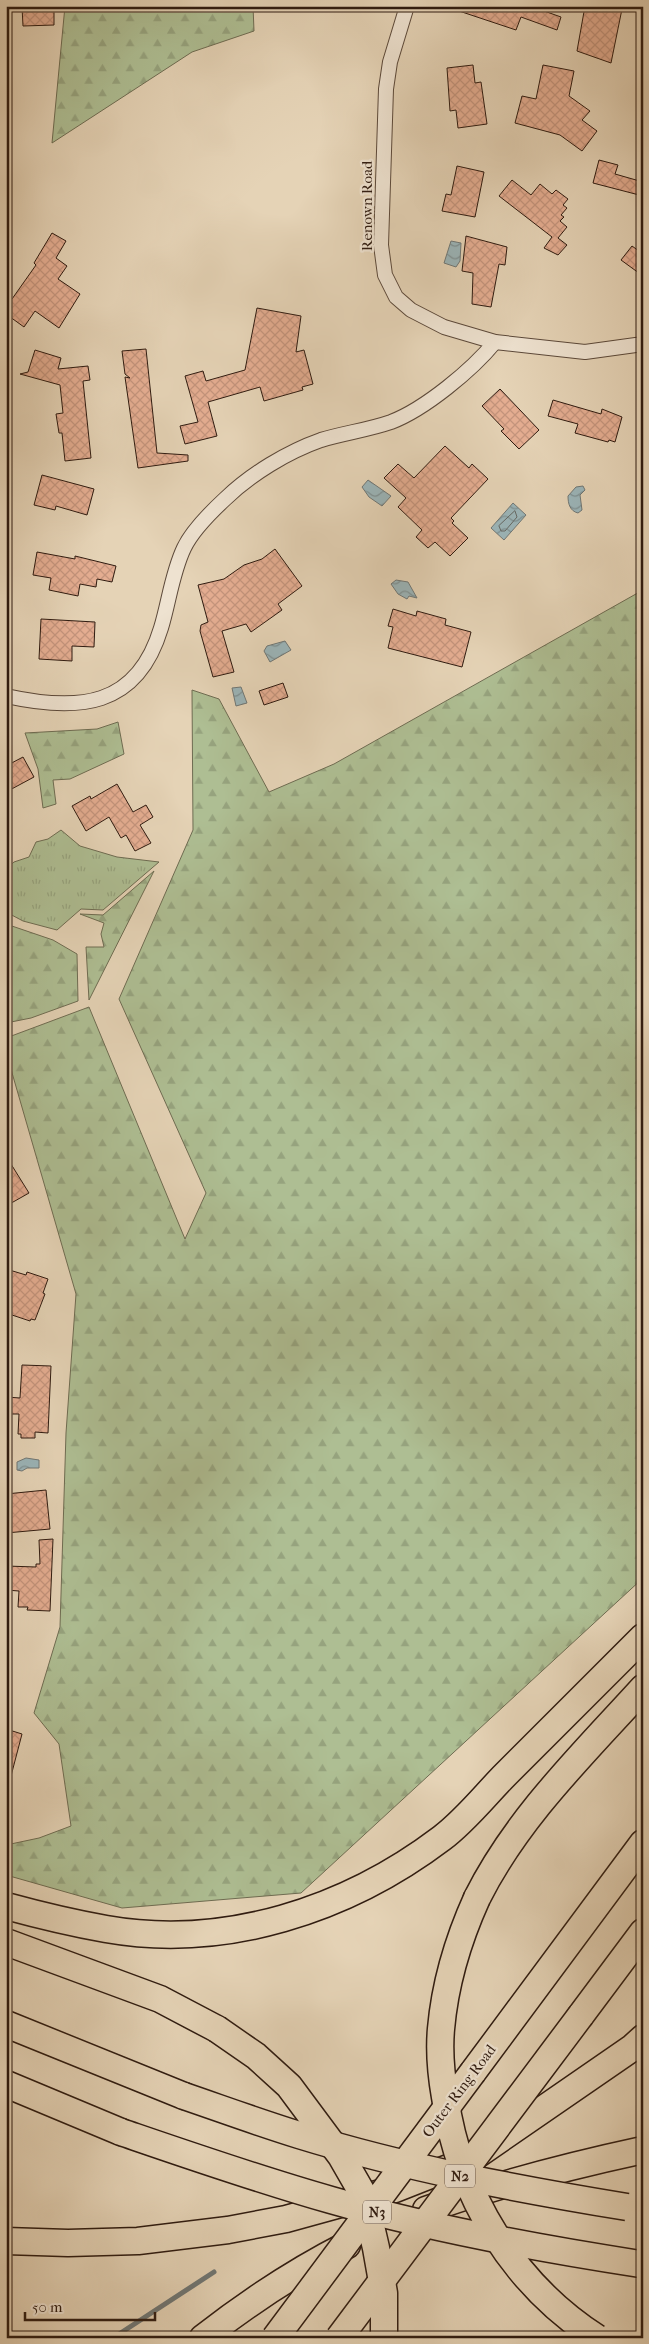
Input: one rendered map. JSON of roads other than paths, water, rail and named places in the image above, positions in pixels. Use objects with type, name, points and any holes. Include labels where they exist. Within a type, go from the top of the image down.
[{"type":"highway","points":[[6,1906],[107,1930],[160,1934],[225,1931],[272,1922],[316,1909],[356,1891],[396,1869],[444,1837],[643,1638]]},
{"type":"highway","points":[[597,2338],[571,2321],[541,2294],[514,2264],[490,2230],[456,2154],[441,2072],[441,2030],[448,1985],[459,1938],[492,1867],[552,1789],[643,1688]]},
{"type":"highway","name":"Outer Ring Road","points":[[275,2338],[643,1843]]},
{"type":"highway","name":"N2","points":[[339,2338],[643,1932]]},
{"type":"highway","points":[[6,1942],[160,1999],[217,2029],[256,2056],[289,2086],[341,2156],[364,2196],[384,2293],[384,2338]]},
{"type":"highway","points":[[6,2024],[184,2096],[299,2135],[410,2165],[524,2190],[635,2208]]},
{"type":"highway","points":[[6,2241],[68,2244],[138,2241],[228,2230],[286,2219],[395,2189],[471,2159],[632,2048],[643,2038]]},
{"type":"highway","name":"N3","points":[[6,2084],[121,2132],[242,2174],[342,2203],[453,2231],[524,2246],[641,2265]]},
{"type":"highway","points":[[203,2338],[242,2308],[304,2267],[390,2224],[487,2188],[563,2167],[643,2150]]},
{"type":"street","name":"Renown Road","points":[[407,6],[390,62],[386,89],[382,245],[385,275],[396,297],[411,310],[444,327],[495,342],[586,352],[643,344]]},
{"type":"street","points":[[6,696],[30,702],[78,704],[120,691],[136,677],[151,656],[184,547],[225,498],[265,469],[302,448],[322,440],[391,422],[423,407],[485,354],[495,342]]},
{"type":"water","points":[[451,241],[461,243],[460,261],[456,267],[444,263]]},
{"type":"water","points":[[368,480],[391,496],[382,506],[369,497],[362,487]]},
{"type":"water","points":[[583,486],[585,490],[580,495],[582,510],[578,513],[570,507],[568,496],[576,487]]},
{"type":"water","points":[[513,503],[526,515],[504,540],[491,528]]},
{"type":"water","points":[[396,580],[408,582],[417,598],[409,596],[407,599],[398,594],[391,584]]},
{"type":"water","points":[[285,641],[291,650],[270,662],[264,651],[267,646]]},
{"type":"water","points":[[241,687],[247,703],[236,706],[232,688]]},
{"type":"water","points":[[26,1458],[39,1460],[39,1468],[17,1470],[17,1462]]},
{"type":"waterway","points":[[113,2338],[214,2272]]}]
